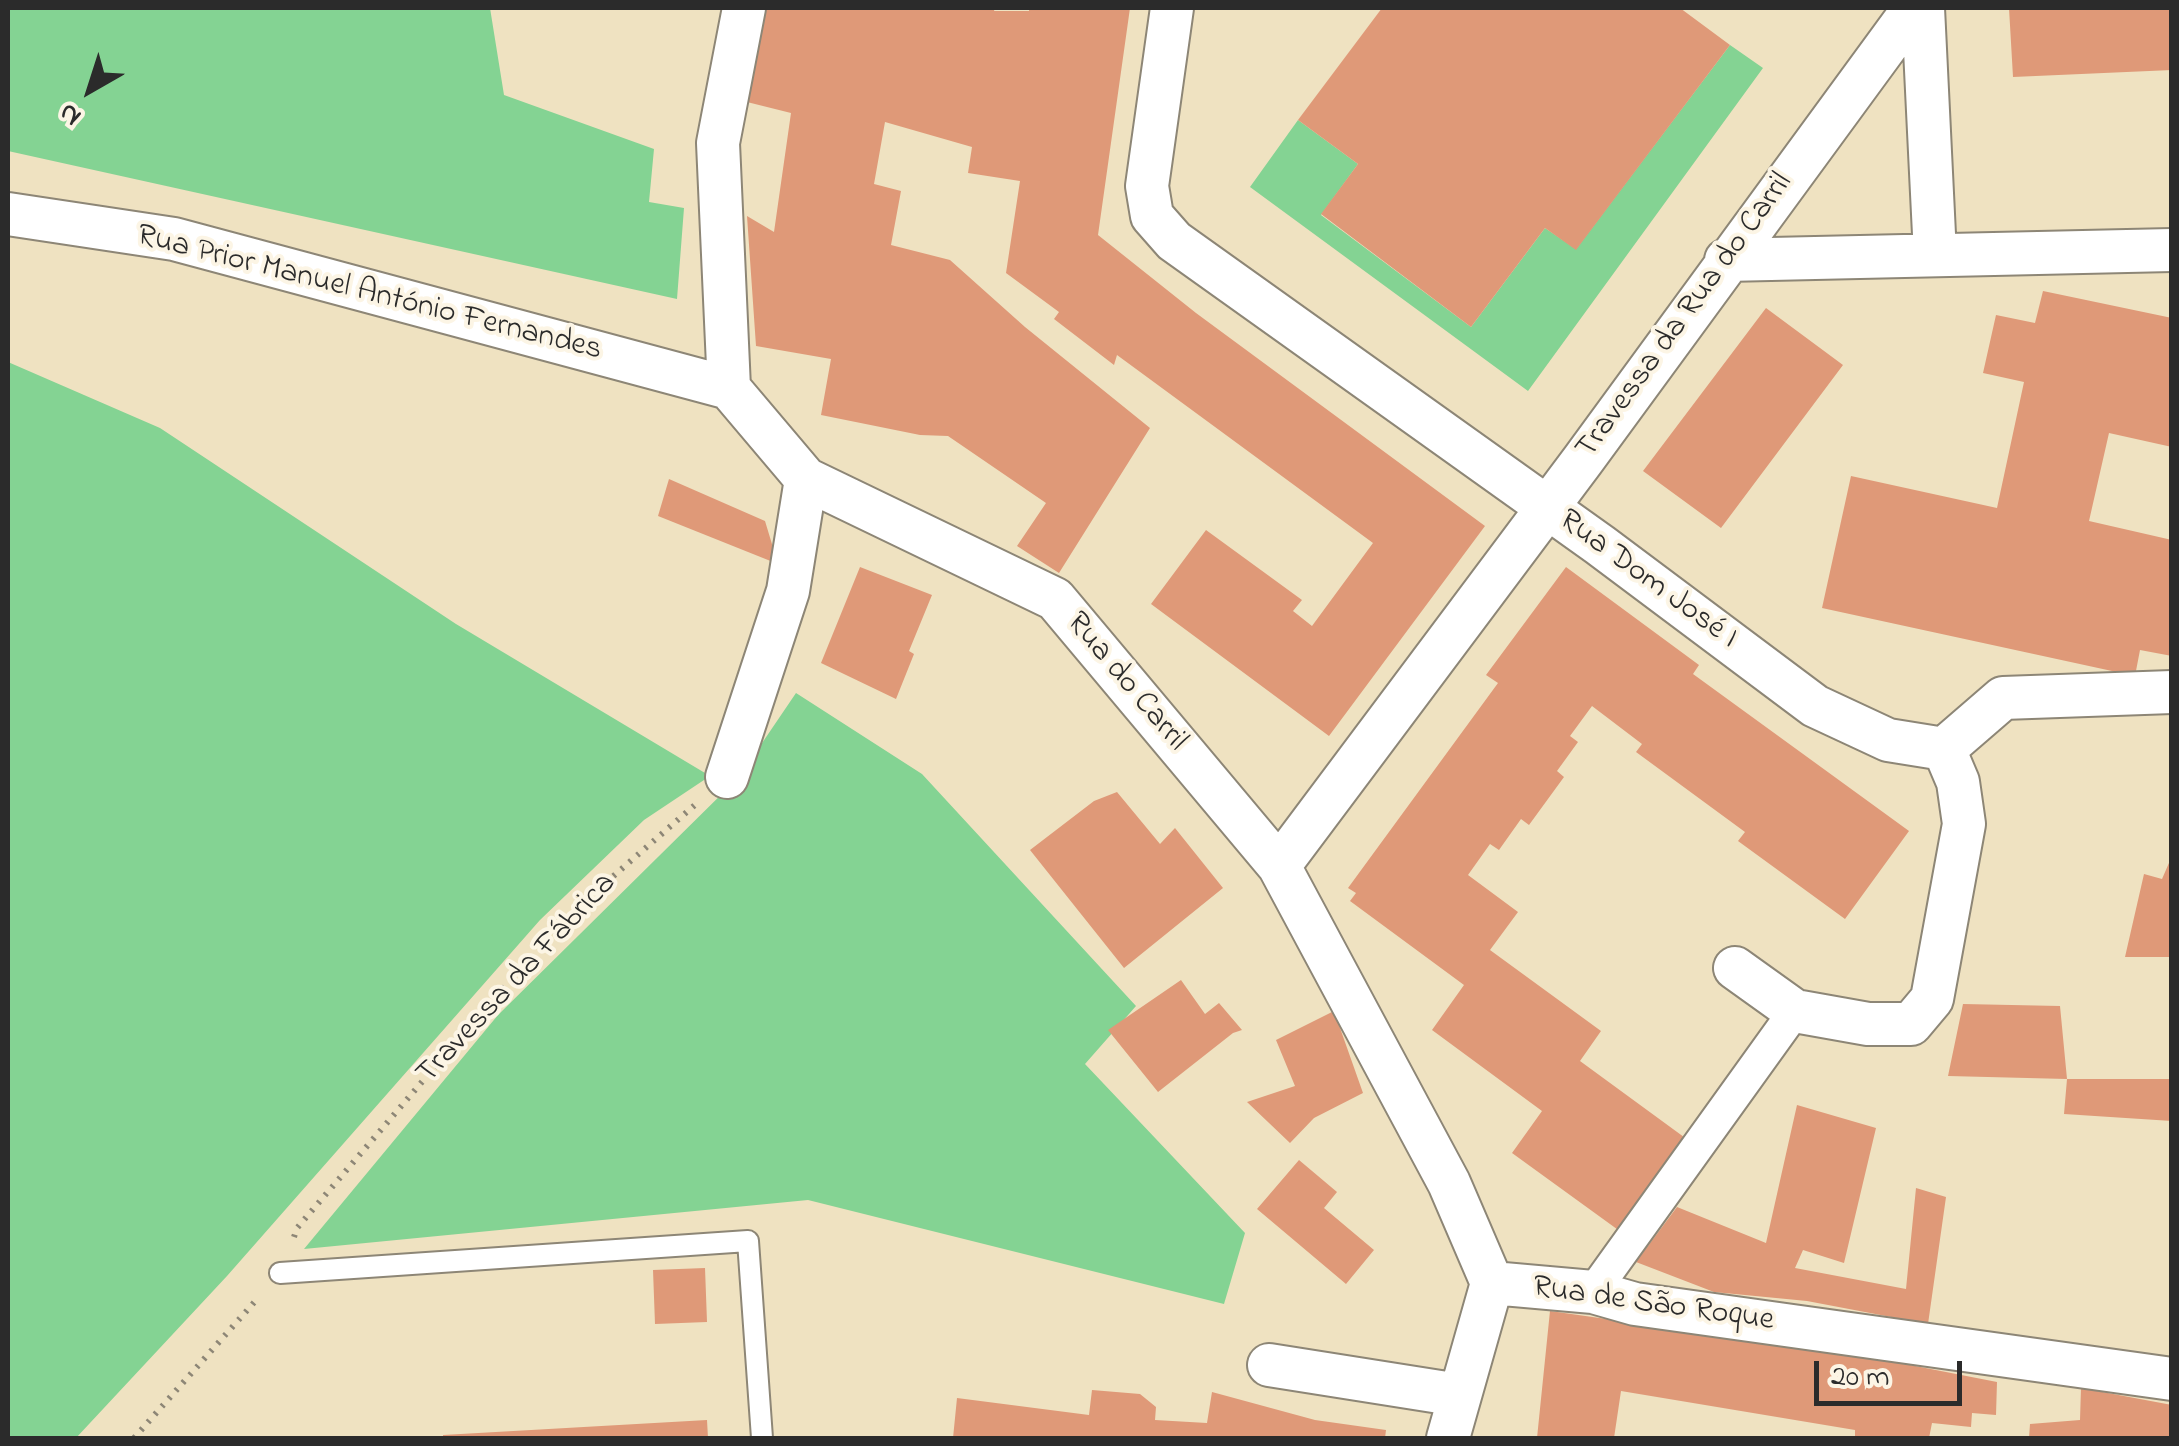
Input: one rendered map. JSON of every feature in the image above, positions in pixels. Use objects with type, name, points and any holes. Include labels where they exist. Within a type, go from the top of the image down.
[{"type":"street","points":[[728,388],[718,143],[744,8]]},
{"type":"street","name":"Rua Dom José I","points":[[1172,8],[1147,186],[1152,216],[1174,241],[1815,706],[1888,740],[1944,749]]},
{"type":"street","name":"Travessa da Rua do Carril","points":[[1279,866],[1914,8]]},
{"type":"street","points":[[1923,8],[1935,255]]},
{"type":"street","name":"Rua Prior Manuel António Fernandes","points":[[8,214],[174,240],[728,388]]},
{"type":"street","points":[[1726,260],[2172,250]]},
{"type":"street","name":"Rua do Carril","points":[[728,388],[806,478],[1055,599],[1279,866],[1449,1183],[1492,1284]]},
{"type":"street","points":[[727,776],[788,592],[806,478]]},
{"type":"street","points":[[1734,968],[1795,1011],[1868,1024],[1911,1024],[1932,998],[1964,824],[1958,782],[1944,749],[2003,698],[2172,692]]},
{"type":"street","points":[[1593,1292],[1795,1011]]},
{"type":"street","points":[[1448,1438],[1492,1284]]},
{"type":"street","name":"Rua de São Roque","points":[[1492,1284],[1593,1292],[1635,1304],[2172,1380]]},
{"type":"street","points":[[1269,1365],[1459,1395]]},
{"type":"lane","points":[[280,1273],[748,1240],[762,1438]]},
{"type":"path","name":"Travessa da Fábrica","points":[[134,1438],[280,1273],[297,1228],[492,1000],[610,878],[727,776]]},
{"type":"green space","points":[[8,8],[490,8],[504,95],[654,149],[649,202],[684,208],[677,299],[8,151]]},
{"type":"green space","points":[[1730,45],[1763,68],[1528,391],[1250,187],[1298,120],[1358,164],[1321,215],[1471,327],[1545,228],[1576,249]]},
{"type":"green space","points":[[8,362],[160,428],[456,624],[710,776],[644,820],[540,920],[227,1276],[76,1438],[8,1438]]},
{"type":"green space","points":[[796,693],[922,774],[1136,1006],[1085,1064],[1245,1233],[1224,1304],[808,1200],[304,1249],[498,1015],[739,777]]},
{"type":"building","points":[[764,8],[1130,8],[1098,235],[1196,313],[1485,526],[1329,736],[1151,604],[1206,530],[1302,600],[1293,611],[1312,626],[1373,543],[1117,355],[1114,365],[1054,319],[1059,312],[1006,273],[1020,181],[968,173],[972,147],[885,122],[874,184],[901,191],[891,245],[950,260],[1025,327],[1150,428],[1059,573],[1017,546],[1046,503],[948,436],[920,435],[821,415],[831,359],[756,346],[747,216],[774,232],[791,113],[747,102]]},
{"type":"building","points":[[1382,8],[1680,8],[1730,45],[1576,250],[1545,228],[1471,327],[1321,214],[1358,164],[1298,120]]},
{"type":"building","points":[[2009,8],[2172,8],[2172,70],[2013,77]]},
{"type":"building","points":[[2043,291],[2172,318],[2172,447],[2109,433],[2089,521],[2172,540],[2172,656],[2140,650],[2135,676],[1822,608],[1851,476],[1997,508],[2024,382],[1983,373],[1996,315],[2035,323]]},
{"type":"building","points":[[1766,308],[1843,365],[1721,528],[1643,471]]},
{"type":"building","points":[[669,479],[765,521],[778,564],[658,516]]},
{"type":"building","points":[[860,567],[932,595],[909,651],[914,654],[896,699],[821,663]]},
{"type":"building","points":[[1566,567],[1699,665],[1693,674],[1909,831],[1845,919],[1738,841],[1745,832],[1636,752],[1642,744],[1592,706],[1570,736],[1578,742],[1557,771],[1564,777],[1529,825],[1521,819],[1499,850],[1490,844],[1468,875],[1518,912],[1490,950],[1601,1031],[1580,1061],[1688,1140],[1621,1232],[1512,1153],[1542,1111],[1432,1030],[1464,985],[1350,901],[1356,893],[1348,888],[1498,683],[1486,675]]},
{"type":"building","points":[[1117,792],[1160,844],[1175,828],[1223,888],[1124,968],[1030,850],[1094,801]]},
{"type":"building","points":[[2172,856],[2172,957],[2125,957],[2144,874],[2162,879]]},
{"type":"building","points":[[1181,980],[1205,1014],[1219,1003],[1242,1030],[1158,1092],[1108,1030]]},
{"type":"building","points":[[1963,1004],[2060,1006],[2067,1079],[1948,1076]]},
{"type":"building","points":[[1334,1011],[1363,1093],[1314,1118],[1290,1143],[1247,1102],[1295,1086],[1276,1040]]},
{"type":"building","points":[[2067,1079],[2172,1079],[2172,1121],[2064,1114]]},
{"type":"building","points":[[1797,1105],[1876,1128],[1844,1263],[1803,1250],[1795,1268],[1906,1289],[1916,1188],[1946,1197],[1928,1324],[1807,1301],[1714,1292],[1636,1262],[1677,1207],[1766,1243]]},
{"type":"building","points":[[1299,1160],[1337,1192],[1324,1208],[1374,1250],[1346,1284],[1257,1209]]},
{"type":"building","points":[[705,1268],[707,1322],[655,1324],[653,1270]]},
{"type":"building","points":[[1550,1311],[1854,1354],[1997,1382],[1996,1415],[1972,1413],[1971,1427],[1932,1423],[1929,1438],[1855,1438],[1855,1430],[1621,1391],[1614,1438],[1537,1438]]},
{"type":"building","points":[[2081,1388],[2172,1405],[2172,1438],[2029,1438],[2030,1424],[2080,1420]]},
{"type":"building","points":[[1092,1390],[1140,1394],[1156,1407],[1155,1420],[1207,1423],[1212,1392],[1315,1420],[1386,1430],[1385,1438],[953,1438],[957,1398],[1089,1415]]},
{"type":"building","points":[[707,1420],[708,1438],[443,1438],[443,1435]]}]
